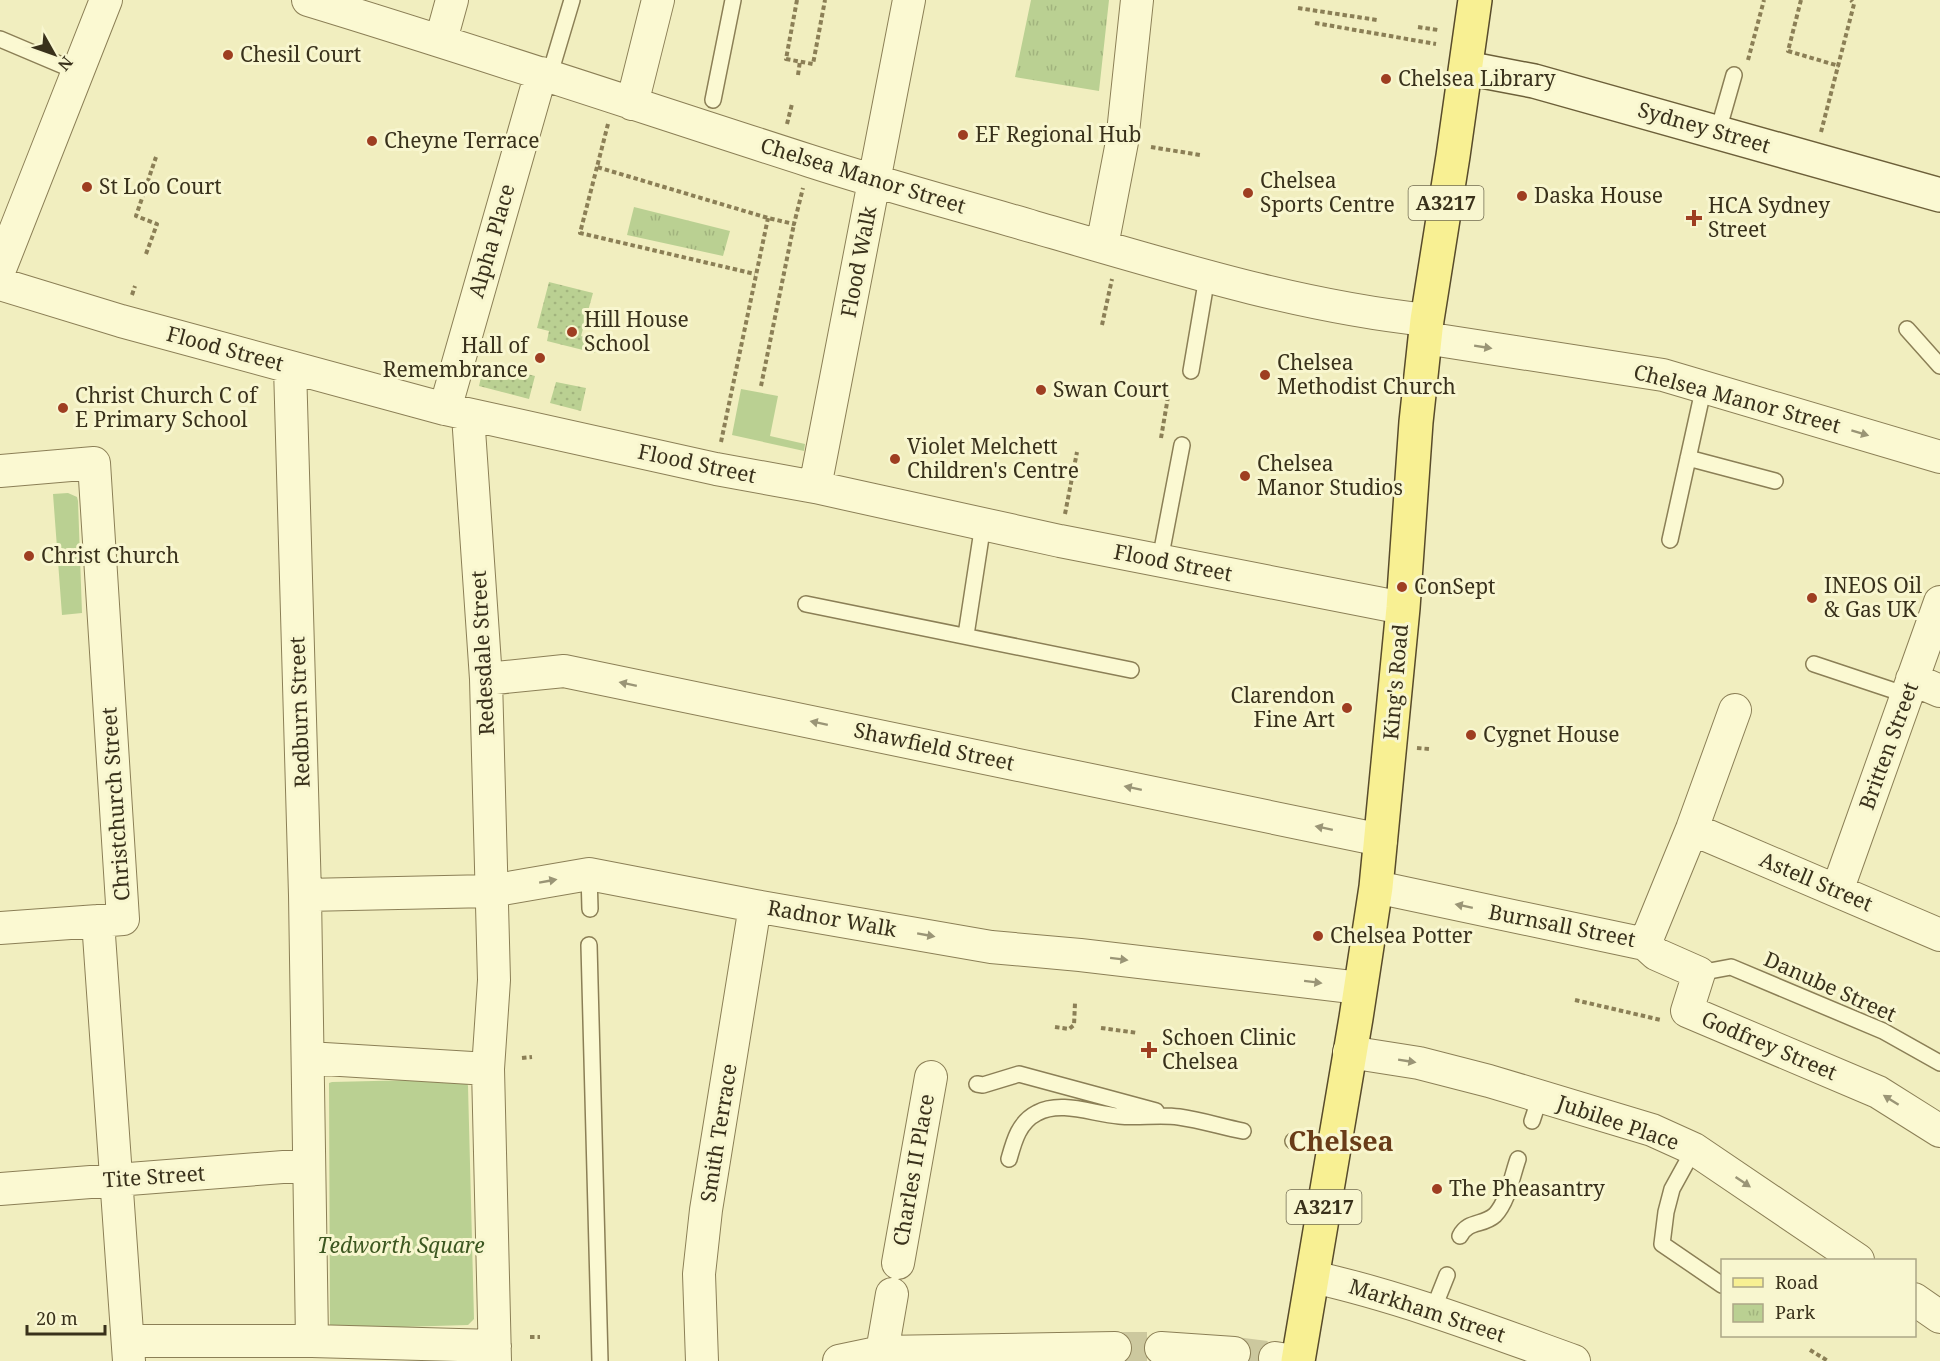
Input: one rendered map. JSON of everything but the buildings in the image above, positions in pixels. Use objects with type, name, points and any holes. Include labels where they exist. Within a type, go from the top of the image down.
[{"type":"main road","name":"King's Road","points":[[1289,1360],[1313,1277],[1376,887],[1403,608],[1416,422],[1426,329],[1475,0]]},
{"type":"main road","name":"Sydney Street","points":[[1466,68],[1534,81],[1940,195]]},
{"type":"street","points":[[0,269],[106,0]]},
{"type":"street","name":"Chelsea Manor Street","points":[[308,0],[441,40],[810,161],[1207,277],[1296,299],[1394,317],[1426,329],[1663,375],[1940,457]]},
{"type":"street","points":[[441,40],[452,0]]},
{"type":"street","points":[[623,100],[658,0]]},
{"type":"street","name":"Flood Walk","points":[[814,487],[909,0]]},
{"type":"street","points":[[1110,248],[1137,0]]},
{"type":"street","name":"Alpha Place","points":[[456,412],[545,75]]},
{"type":"street","name":"Flood Street","points":[[0,284],[121,321],[456,412],[1060,541],[1403,608]]},
{"type":"street","name":"Redburn Street","points":[[290,367],[308,1058]]},
{"type":"street","name":"Redesdale Street","points":[[456,412],[486,679],[494,980],[488,1069]]},
{"type":"street","name":"Christchurch Street","points":[[0,471],[94,463],[123,919],[99,921],[128,1351]]},
{"type":"street","name":"Britten Street","points":[[1837,891],[1920,689],[1940,602]]},
{"type":"street","name":"Shawfield Street","points":[[486,679],[564,671],[1381,840]]},
{"type":"street","name":"Burnsall Street","points":[[1376,887],[1644,944],[1692,829],[1735,710]]},
{"type":"street","name":"Astell Street","points":[[1692,829],[1940,935]]},
{"type":"street","name":"Radnor Walk","points":[[305,895],[491,891],[589,874],[755,906],[991,946],[1360,988]]},
{"type":"street","name":"Smith Terrace","points":[[702,1361],[699,1274],[706,1210],[755,906]]},
{"type":"street","points":[[0,928],[99,921]]},
{"type":"street","points":[[1644,944],[1656,954],[1699,974]]},
{"type":"street","name":"Godfrey Street","points":[[1699,974],[1687,1011],[1878,1092],[1940,1131]]},
{"type":"street","name":"Jubilee Place","points":[[1349,1052],[1419,1063],[1536,1109],[1652,1130],[1694,1149],[1857,1259]]},
{"type":"street","points":[[128,1351],[312,1341],[495,1353],[488,1069],[308,1058],[312,1341]]},
{"type":"street","name":"Charles II Place","points":[[898,1263],[937,1078]]},
{"type":"street","name":"Tite Street","points":[[0,1189],[309,1165]]},
{"type":"street","name":"Markham Street","points":[[1313,1277],[1433,1310],[1574,1361]]},
{"type":"street","points":[[882,1352],[892,1294]]},
{"type":"street","points":[[1916,1300],[1940,1317]]},
{"type":"street","points":[[839,1361],[882,1352],[1115,1348]]},
{"type":"street","points":[[1161,1348],[1234,1353]]},
{"type":"lane","points":[[545,75],[572,0]]},
{"type":"lane","points":[[713,100],[733,0]]},
{"type":"lane","points":[[0,39],[78,72]]},
{"type":"lane","points":[[1718,131],[1733,81]]},
{"type":"lane","points":[[1191,371],[1207,277]]},
{"type":"lane","points":[[1907,329],[1940,366]]},
{"type":"lane","points":[[1670,540],[1704,386]]},
{"type":"lane","points":[[1160,560],[1182,445]]},
{"type":"lane","points":[[1688,458],[1775,481]]},
{"type":"lane","points":[[966,635],[983,524]]},
{"type":"lane","points":[[806,604],[1131,670]]},
{"type":"lane","points":[[1814,664],[1920,689]]},
{"type":"lane","points":[[589,874],[590,909]]},
{"type":"lane","points":[[589,945],[600,1361]]},
{"type":"lane","name":"Danube Street","points":[[1699,974],[1731,967],[1882,1031],[1940,1063]]},
{"type":"lane","points":[[977,1084],[984,1085],[1019,1074],[1178,1117],[1243,1131]]},
{"type":"lane","points":[[1009,1159],[1021,1127],[1027,1119],[1039,1111],[1050,1108],[1068,1108],[1118,1116],[1178,1117]]},
{"type":"lane","points":[[1293,1141],[1334,1148]]},
{"type":"lane","points":[[1694,1149],[1672,1189],[1662,1244],[1721,1284]]},
{"type":"lane","points":[[1460,1236],[1467,1226],[1490,1219],[1497,1213],[1503,1204],[1518,1159]]},
{"type":"lane","points":[[1433,1310],[1447,1275]]},
{"type":"path","points":[[797,0],[786,59],[813,64],[825,0]]},
{"type":"path","points":[[1733,81],[1740,89],[1764,0]]},
{"type":"path","points":[[1801,0],[1788,51],[1839,66]]},
{"type":"path","points":[[1813,159],[1854,4],[1851,0]]},
{"type":"path","points":[[1298,8],[1377,20]]},
{"type":"path","points":[[1315,23],[1436,44]]},
{"type":"path","points":[[1418,27],[1438,30]]},
{"type":"path","points":[[798,75],[800,61]]},
{"type":"path","points":[[623,100],[597,167],[580,233],[756,274]]},
{"type":"path","points":[[1122,142],[1200,155]]},
{"type":"path","points":[[146,254],[157,224],[136,216],[156,157]]},
{"type":"path","points":[[761,386],[794,224],[810,161]]},
{"type":"path","points":[[597,167],[794,224]]},
{"type":"path","points":[[716,469],[768,218]]},
{"type":"path","points":[[1102,326],[1110,248]]},
{"type":"path","points":[[1168,397],[1161,442],[1182,445]]},
{"type":"path","points":[[1060,541],[1077,452]]},
{"type":"path","points":[[1575,1000],[1682,1025],[1687,1011]]},
{"type":"path","points":[[1055,1028],[1070,1029],[1074,1025],[1076,1003]]},
{"type":"path","points":[[1074,1025],[1081,1026]]},
{"type":"path","points":[[1101,1028],[1138,1033]]},
{"type":"path","points":[[522,1058],[532,1057]]},
{"type":"path","points":[[530,1337],[540,1337]]},
{"type":"path","points":[[1810,1350],[1828,1361]]},
{"type":"green space","points":[[1031,0],[1109,0],[1099,91],[1015,77]]},
{"type":"green space","points":[[634,207],[730,231],[723,256],[627,235]]},
{"type":"green space","points":[[549,282],[593,293],[581,336],[597,341],[595,353],[547,341],[549,331],[537,328]]},
{"type":"green space","points":[[495,366],[535,376],[529,399],[479,386],[482,373],[492,375]]},
{"type":"green space","points":[[556,382],[586,388],[581,411],[550,403]]},
{"type":"green space","points":[[741,389],[778,396],[770,436],[805,444],[804,451],[732,435]]},
{"type":"green space","points":[[68,493],[77,497],[78,501],[82,613],[62,615],[53,494]]},
{"type":"green space","name":"Tedworth Square","points":[[458,1079],[467,1083],[468,1086],[474,1319],[468,1325],[334,1329],[330,1326],[329,1083]]},
{"type":"tunnel","points":[[1115,1348],[1161,1348]]},
{"type":"tunnel","points":[[1234,1353],[1275,1358]]},
{"type":"place","name":"Chesil Court","points":[[228,55]]},
{"type":"place","name":"Chelsea Library","points":[[1386,79]]},
{"type":"place","name":"EF Regional Hub","points":[[963,135]]},
{"type":"place","name":"Cheyne Terrace","points":[[372,141]]},
{"type":"place","name":"St Loo Court","points":[[87,187]]},
{"type":"place","name":"Chelsea Sports Centre","points":[[1248,193]]},
{"type":"place","name":"Daska House","points":[[1522,196]]},
{"type":"place","name":"HCA Sydney Street","points":[[1694,218]]},
{"type":"place","name":"Hill House School","points":[[572,332]]},
{"type":"place","name":"Hall of Remembrance","points":[[540,358]]},
{"type":"place","name":"Chelsea Methodist Church","points":[[1265,375]]},
{"type":"place","name":"Swan Court","points":[[1041,390]]},
{"type":"place","name":"Christ Church C of E Primary School","points":[[63,408]]},
{"type":"place","name":"Violet Melchett Children's Centre","points":[[895,459]]},
{"type":"place","name":"Chelsea Manor Studios","points":[[1245,476]]},
{"type":"place","name":"Christ Church","points":[[29,556]]},
{"type":"place","name":"ConSept","points":[[1402,587]]},
{"type":"place","name":"INEOS Oil & Gas UK","points":[[1812,598]]},
{"type":"place","name":"Clarendon Fine Art","points":[[1347,708]]},
{"type":"place","name":"Cygnet House","points":[[1471,735]]},
{"type":"place","name":"Chelsea Potter","points":[[1318,936]]},
{"type":"place","name":"Schoen Clinic Chelsea","points":[[1149,1050]]},
{"type":"place","name":"The Pheasantry","points":[[1437,1189]]},
{"type":"district","name":"Chelsea","points":[[1341,1142]]}]
